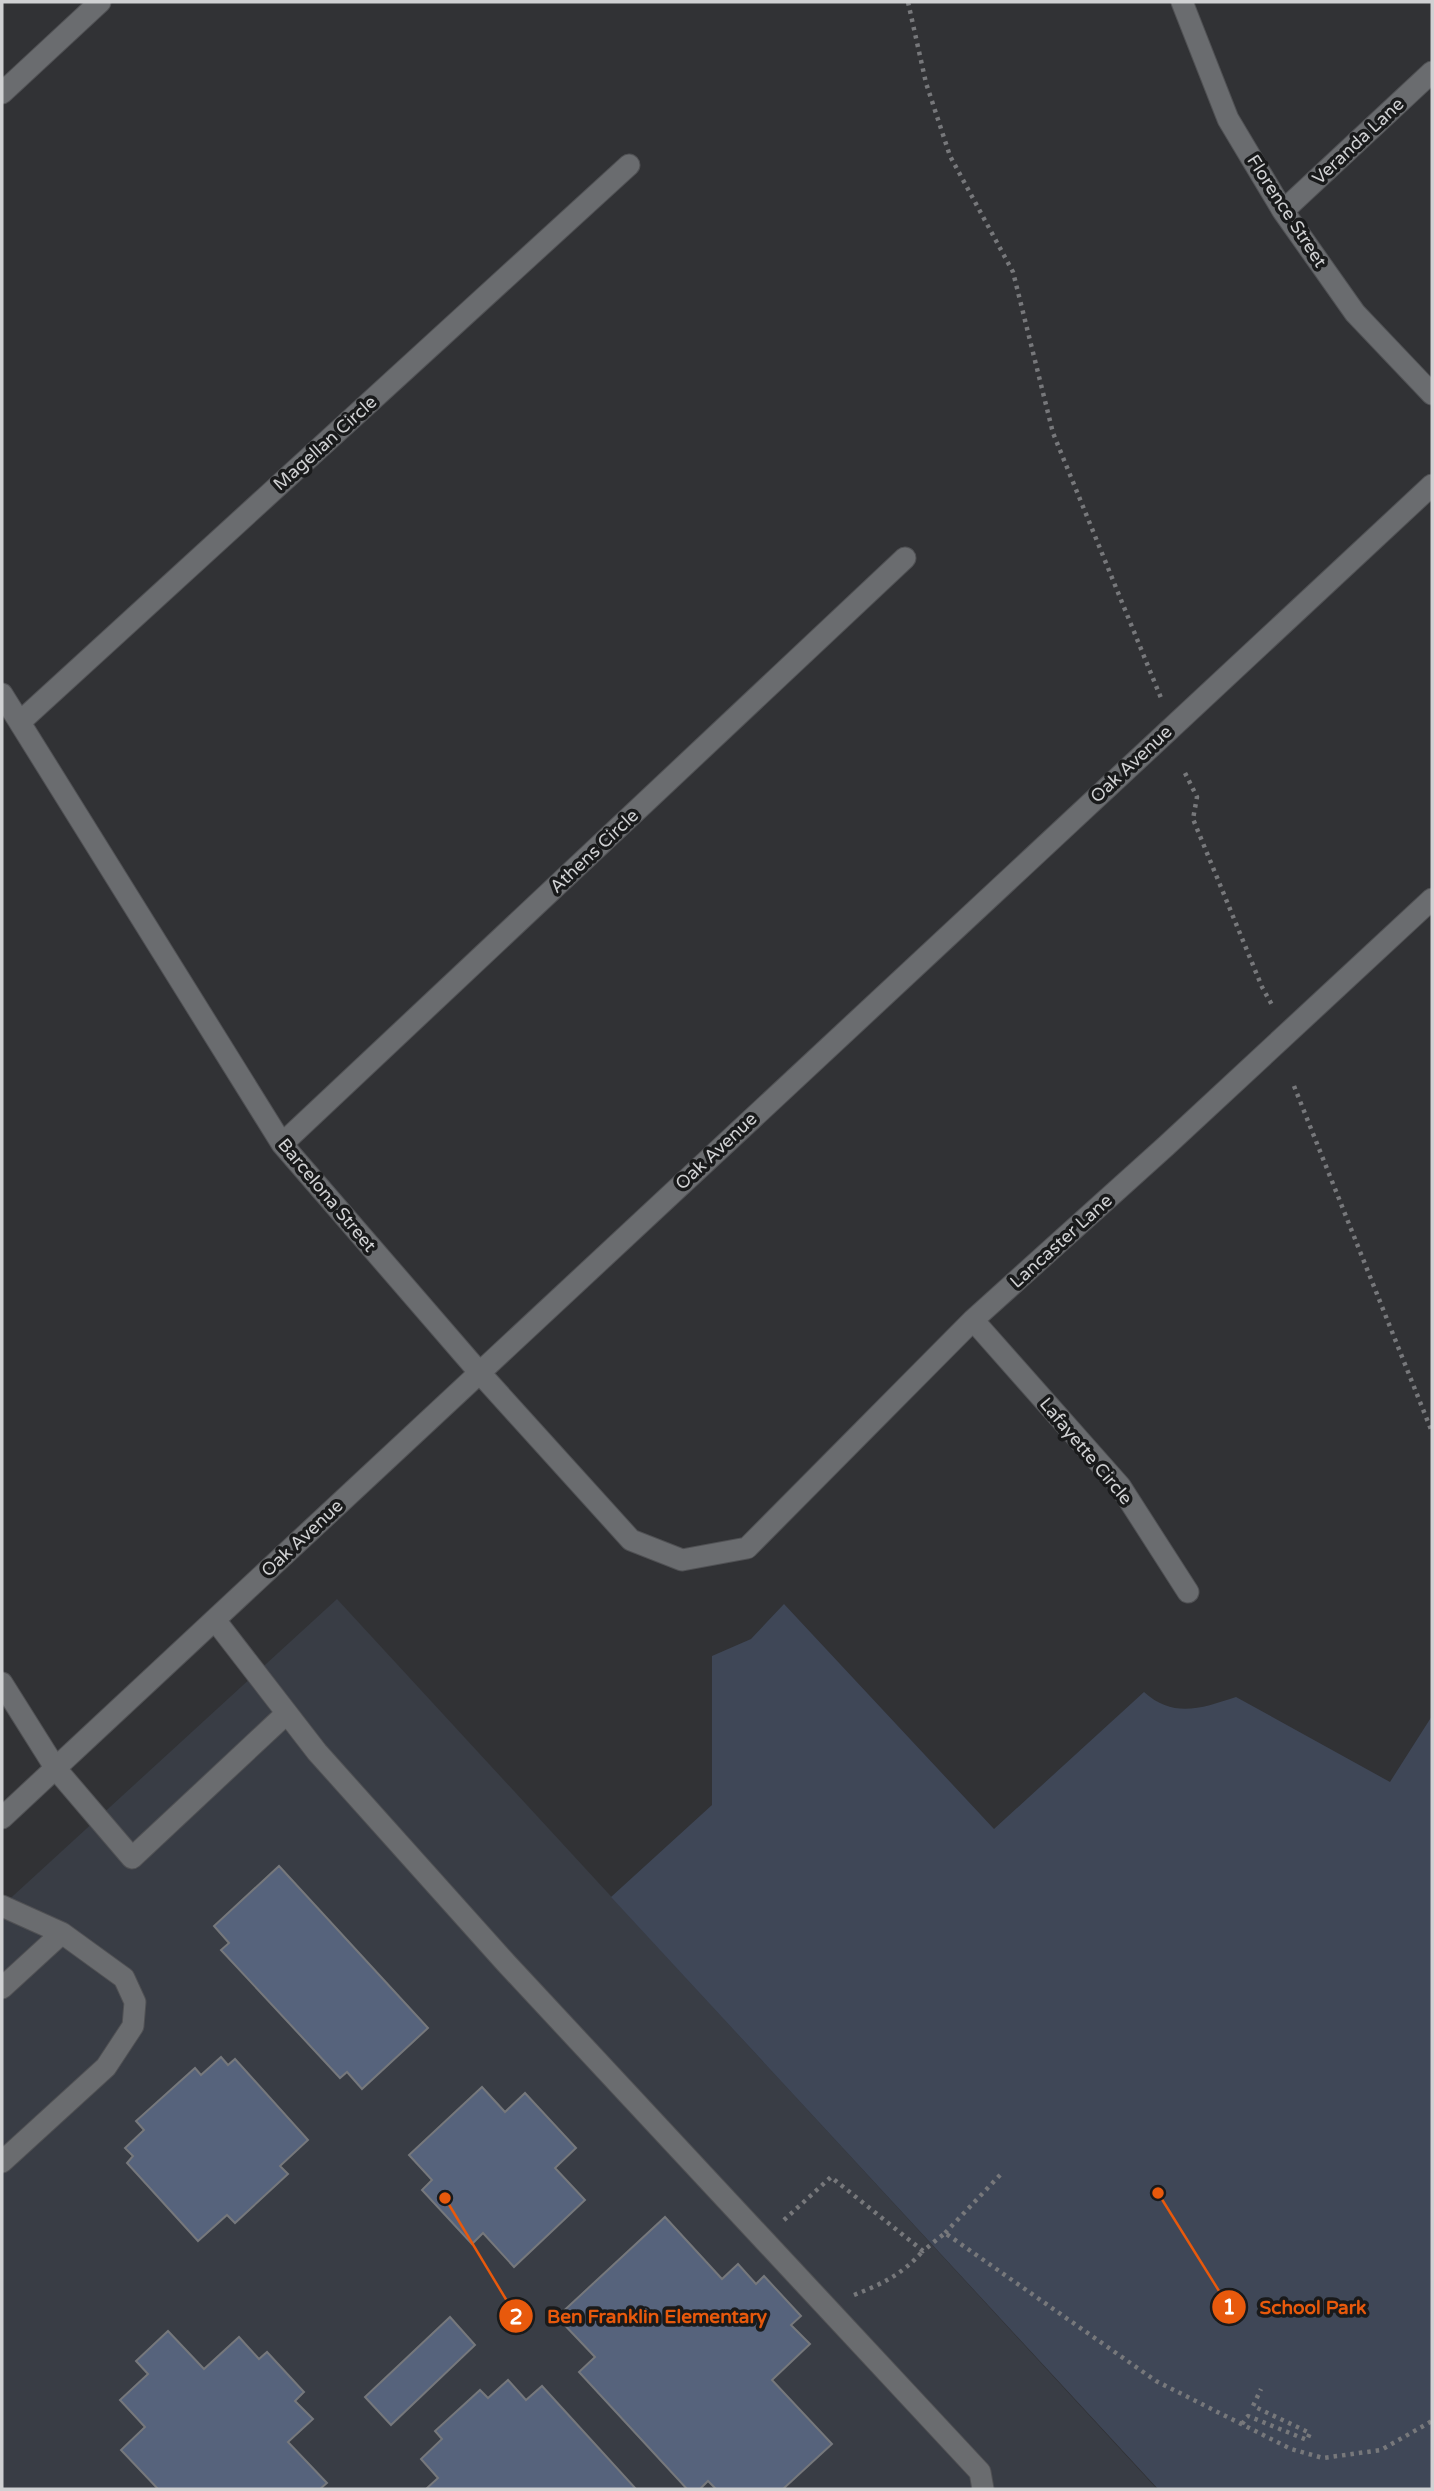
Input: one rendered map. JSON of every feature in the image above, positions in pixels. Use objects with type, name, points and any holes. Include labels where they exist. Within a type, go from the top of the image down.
[{"type":"street","points":[[2,93],[100,2]]},
{"type":"street","name":"Florence Street","points":[[1182,2],[1228,118],[1283,211],[1355,313],[1432,394]]},
{"type":"street","name":"Veranda Lane","points":[[1283,211],[1432,72]]},
{"type":"street","name":"Magellan Circle","points":[[20,722],[629,164]]},
{"type":"street","name":"Oak Avenue","points":[[2,1818],[1432,485]]},
{"type":"street","name":"Athens Circle","points":[[282,1144],[905,558]]},
{"type":"street","name":"Barcelona Street","points":[[2,694],[282,1144],[479,1372],[631,1540],[682,1560]]},
{"type":"street","name":"Lancaster Lane","points":[[682,1560],[747,1548],[973,1320],[1431,903]]},
{"type":"street","name":"Lafayette Circle","points":[[973,1320],[1120,1486],[1188,1592]]},
{"type":"street","points":[[215,1620],[317,1752],[506,1962],[980,2472],[983,2489]]},
{"type":"street","points":[[2,1683],[56,1769],[132,1858],[287,1713]]},
{"type":"street","points":[[2,1906],[62,1933],[124,1978],[135,2002],[133,2026],[106,2067],[2,2162]]},
{"type":"street","points":[[2,1988],[62,1933]]},
{"type":"path","points":[[908,2],[926,83],[950,156],[1013,272],[1054,433],[1162,700]]},
{"type":"path","points":[[1185,773],[1197,797],[1193,819],[1262,988],[1277,1013]]},
{"type":"path","points":[[1294,1086],[1432,1432]]},
{"type":"path","points":[[826,2306],[889,2281],[908,2268],[1002,2173]]},
{"type":"path","points":[[764,2239],[831,2177],[923,2251]]},
{"type":"path","points":[[945,2233],[1156,2381],[1291,2449],[1322,2458],[1381,2450],[1432,2421]]},
{"type":"path","points":[[1242,2424],[1248,2416],[1307,2440],[1310,2433],[1253,2406],[1261,2389]]},
{"type":"shaded area","points":[[337,1599],[1157,2489],[2,2489],[2,1906]]},
{"type":"shaded area","points":[[784,1604],[994,1829],[1144,1692],[1166,1706],[1189,1709],[1236,1697],[1390,1782],[1432,1716],[1432,2489],[1158,2489],[611,1897],[712,1805],[712,1656],[751,1639]]},
{"type":"building","points":[[279,1866],[428,2028],[362,2089],[347,2072],[340,2078],[221,1950],[229,1943],[214,1926]]},
{"type":"building","points":[[221,2057],[228,2065],[235,2059],[308,2140],[280,2166],[288,2174],[235,2223],[227,2215],[198,2241],[127,2163],[133,2156],[125,2148],[144,2130],[136,2121],[195,2068],[201,2075]]},
{"type":"building","points":[[482,2087],[505,2112],[525,2093],[576,2148],[555,2168],[585,2200],[514,2267],[483,2233],[472,2244],[422,2190],[432,2180],[409,2155]]},
{"type":"building","points":[[665,2217],[722,2279],[738,2264],[756,2284],[764,2276],[801,2316],[791,2325],[810,2344],[772,2380],[832,2444],[783,2489],[716,2489],[708,2481],[700,2489],[687,2489],[579,2372],[595,2357],[557,2317]]},
{"type":"building","points":[[450,2317],[475,2345],[391,2425],[365,2397]]},
{"type":"building","points":[[168,2331],[204,2369],[239,2337],[259,2359],[267,2352],[304,2392],[295,2401],[313,2419],[288,2442],[327,2483],[320,2489],[158,2489],[121,2450],[145,2427],[120,2400],[148,2374],[136,2361]]},
{"type":"building","points":[[508,2380],[526,2400],[542,2386],[636,2489],[426,2489],[438,2478],[421,2459],[442,2439],[435,2431],[480,2390],[488,2398]]},
{"type":"place","name":"School Park","points":[[1158,2193]]},
{"type":"place","name":"Ben Franklin Elementary","points":[[445,2198]]}]
